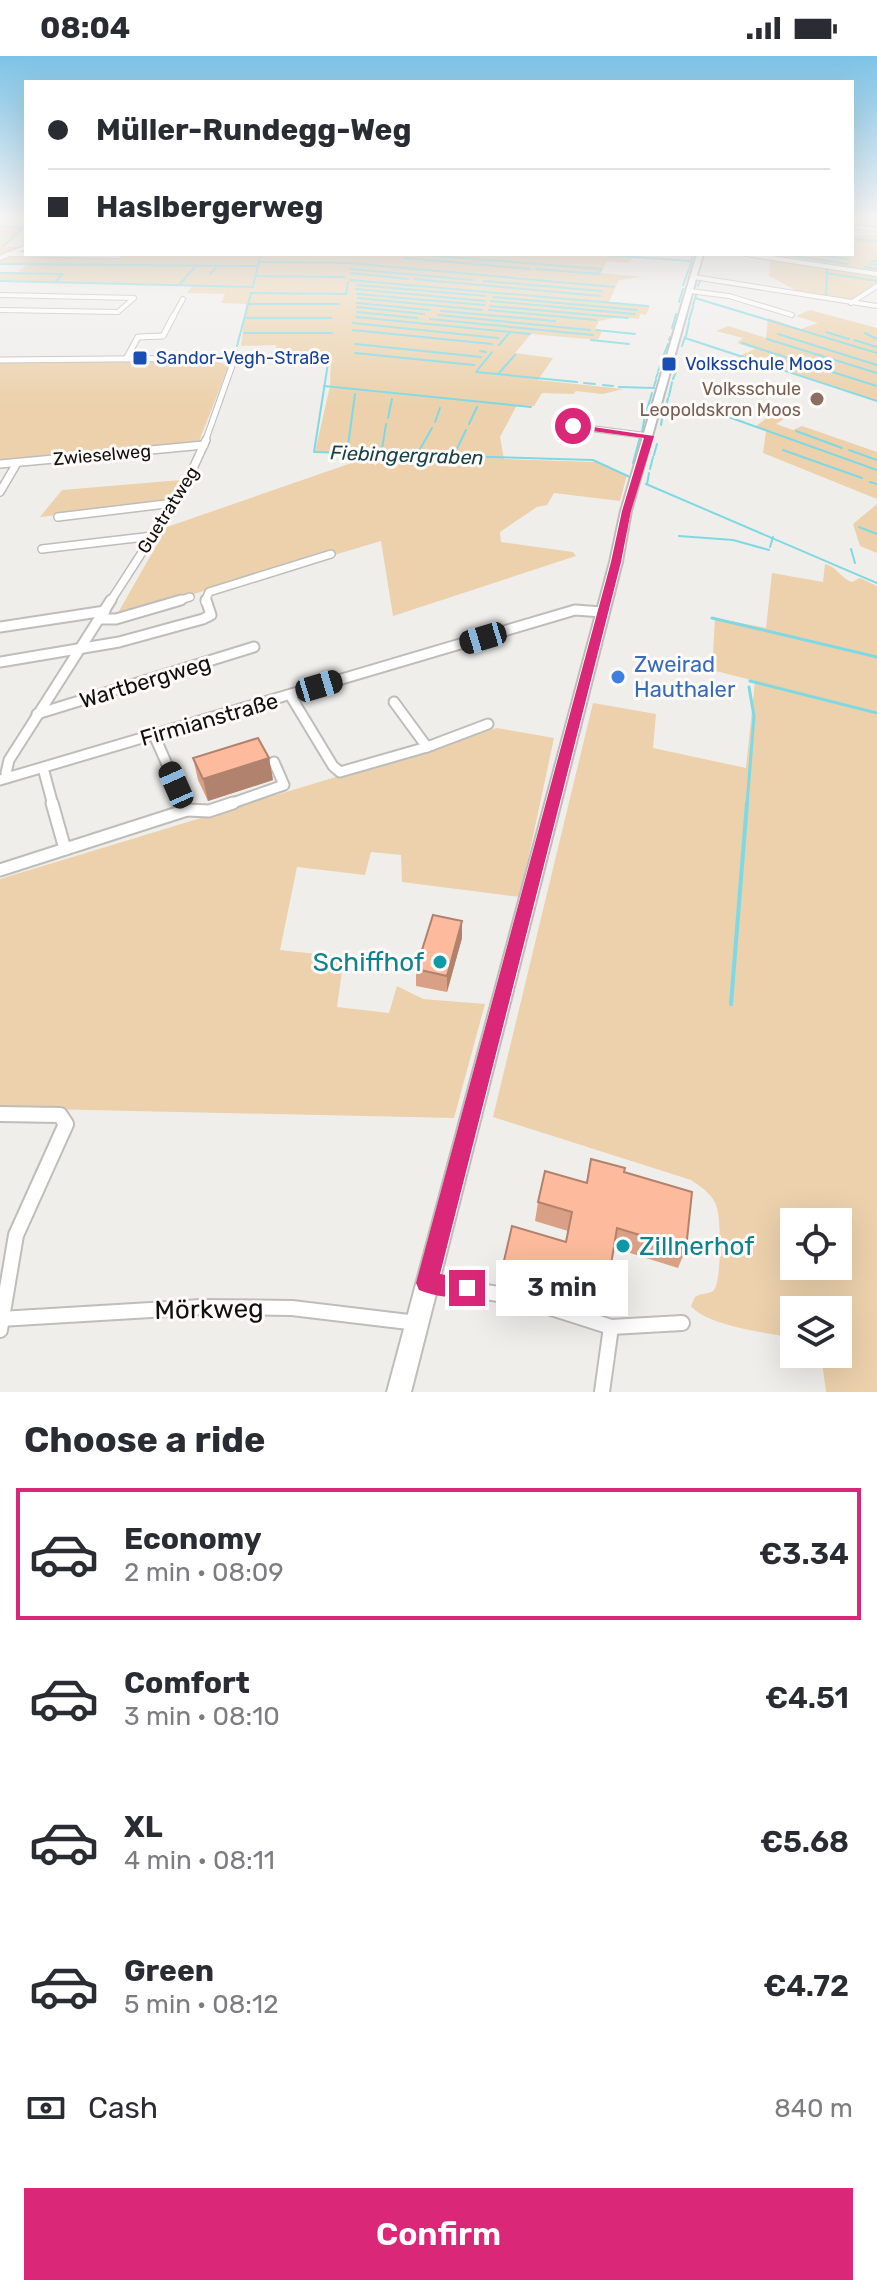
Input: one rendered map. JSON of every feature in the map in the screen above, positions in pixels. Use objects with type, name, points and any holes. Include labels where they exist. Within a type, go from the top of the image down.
[{"type":"street","points":[[399,1392],[626,511],[693,280]]},
{"type":"street","points":[[714,280],[877,306]]},
{"type":"street","points":[[851,303],[877,286]]},
{"type":"street","points":[[690,291],[729,296],[792,315]]},
{"type":"street","points":[[0,310],[118,312],[134,298],[1,295]]},
{"type":"street","points":[[0,360],[126,359],[138,337],[163,336],[183,299]]},
{"type":"street","name":"Guetratweg","points":[[5,778],[9,760],[37,714],[200,458],[233,363],[230,359],[126,359]]},
{"type":"street","points":[[564,425],[649,436]]},
{"type":"street","name":"Zwieselweg","points":[[0,464],[204,445]]},
{"type":"street","points":[[0,492],[17,463]]},
{"type":"street","points":[[58,517],[174,503]]},
{"type":"street","points":[[42,549],[153,536]]},
{"type":"street","points":[[0,662],[78,650],[203,619],[211,615],[205,601],[209,592],[331,554]]},
{"type":"street","points":[[0,627],[102,615],[116,619],[190,597]]},
{"type":"street","name":"Firmianstraße","points":[[5,778],[575,610],[602,612]]},
{"type":"street","name":"Wartbergweg","points":[[37,714],[254,647]]},
{"type":"street","points":[[290,695],[333,766],[340,772],[427,747],[488,724]]},
{"type":"street","points":[[394,702],[427,747]]},
{"type":"street","points":[[154,735],[187,810]]},
{"type":"street","points":[[0,870],[187,810],[209,811],[284,785],[274,762]]},
{"type":"street","points":[[43,768],[65,849]]},
{"type":"street","points":[[0,1114],[60,1115],[66,1124],[16,1235],[1,1322]]},
{"type":"street","points":[[427,1283],[517,1297],[611,1327],[682,1323]]},
{"type":"street","name":"Mörkweg","points":[[1,1322],[201,1307],[292,1308],[417,1323]]},
{"type":"street","points":[[602,1392],[611,1327]]},
{"type":"shaded area","points":[[11,280],[619,280],[609,302],[650,306],[646,315],[640,314],[639,319],[618,317],[599,321],[595,329],[602,331],[598,340],[531,334],[515,353],[553,358],[538,380],[623,389],[603,394],[576,391],[573,394],[542,393],[534,406],[517,405],[500,437],[504,459],[596,462],[627,475],[620,501],[554,493],[547,505],[537,507],[500,532],[501,542],[573,552],[576,556],[393,616],[381,541],[334,555],[331,552],[115,618],[167,527],[366,458],[376,466],[374,454],[315,452],[330,386],[331,356],[276,356],[276,345],[241,346],[246,304],[221,303],[225,294],[187,293],[192,286]]},
{"type":"shaded area","points":[[777,280],[877,280],[877,285],[850,301],[801,293]]},
{"type":"shaded area","points":[[810,310],[877,328],[877,401],[739,356],[755,349],[737,343],[743,338],[716,331],[728,326],[766,338],[768,318],[801,329],[818,323],[796,316]]},
{"type":"shaded area","points":[[208,360],[229,365],[198,444],[0,462],[0,361]]},
{"type":"shaded area","points":[[771,415],[784,419],[776,424],[793,430],[802,426],[877,452],[877,499],[763,453],[766,431],[756,426]]},
{"type":"shaded area","points":[[181,480],[169,502],[40,517],[62,490]]},
{"type":"shaded area","points":[[877,504],[877,553],[860,546],[853,524]]},
{"type":"shaded area","points":[[825,564],[852,582],[860,578],[877,586],[877,1392],[826,1392],[823,1368],[852,1368],[852,1296],[780,1296],[780,1336],[724,1324],[691,1306],[695,1297],[713,1291],[716,1286],[720,1238],[715,1203],[691,1180],[493,1117],[593,703],[656,714],[653,748],[746,768],[755,681],[712,670],[715,618],[766,628],[772,573],[823,582]]},
{"type":"shaded area","points":[[497,728],[554,738],[520,897],[402,882],[401,855],[371,852],[365,875],[297,867],[280,950],[344,957],[337,1007],[389,1013],[397,986],[423,999],[485,1004],[454,1118],[0,1108],[0,879]]},
{"type":"building","points":[[258,738],[269,758],[203,779],[193,758]]},
{"type":"building","points":[[433,915],[462,921],[447,976],[416,969]]},
{"type":"building","name":"Zillnerhof","points":[[591,1159],[692,1192],[686,1249],[617,1228],[606,1295],[503,1265],[512,1226],[566,1242],[572,1212],[538,1202],[545,1171],[587,1183]]},
{"type":"waterway","points":[[180,284],[183,280]]},
{"type":"waterway","name":"Fiebingergraben","points":[[253,285],[254,280]]},
{"type":"waterway","points":[[354,280],[648,306]]},
{"type":"waterway","points":[[429,280],[600,296]]},
{"type":"waterway","points":[[541,280],[614,287]]},
{"type":"waterway","points":[[683,285],[685,280]]},
{"type":"waterway","points":[[826,297],[827,280]]},
{"type":"waterway","points":[[873,280],[877,281]]},
{"type":"waterway","points":[[0,281],[253,287]]},
{"type":"waterway","points":[[484,281],[602,291]]},
{"type":"waterway","points":[[698,286],[700,281]]},
{"type":"waterway","points":[[237,346],[251,293],[346,294],[348,282]]},
{"type":"waterway","points":[[357,285],[486,296]]},
{"type":"waterway","points":[[356,289],[485,301]]},
{"type":"waterway","points":[[679,302],[683,289]]},
{"type":"waterway","points":[[695,298],[697,292]]},
{"type":"waterway","points":[[357,294],[484,305]]},
{"type":"waterway","points":[[493,297],[637,310]]},
{"type":"waterway","points":[[358,298],[482,310]]},
{"type":"waterway","points":[[693,305],[695,298]]},
{"type":"waterway","points":[[695,298],[877,353]]},
{"type":"waterway","points":[[491,301],[635,314]]},
{"type":"waterway","points":[[357,303],[430,310]]},
{"type":"waterway","points":[[249,304],[339,304]]},
{"type":"waterway","points":[[490,306],[628,318]]},
{"type":"waterway","points":[[357,307],[424,314]]},
{"type":"waterway","points":[[689,320],[693,307]]},
{"type":"waterway","points":[[489,310],[596,320]]},
{"type":"waterway","points":[[441,311],[555,321]]},
{"type":"waterway","points":[[357,312],[417,318]]},
{"type":"waterway","points":[[672,328],[676,314]]},
{"type":"waterway","points":[[438,315],[590,330]]},
{"type":"waterway","points":[[356,317],[510,332]]},
{"type":"waterway","points":[[247,318],[331,318]]},
{"type":"waterway","points":[[430,319],[593,335]]},
{"type":"waterway","points":[[686,336],[689,322]]},
{"type":"waterway","points":[[353,323],[498,338]]},
{"type":"waterway","points":[[353,330],[492,344]]},
{"type":"waterway","points":[[596,330],[635,334]]},
{"type":"waterway","points":[[499,345],[510,332]]},
{"type":"waterway","points":[[510,332],[530,334]]},
{"type":"waterway","points":[[826,332],[849,339]]},
{"type":"waterway","points":[[244,333],[332,333]]},
{"type":"waterway","points":[[865,333],[877,339]]},
{"type":"waterway","points":[[778,334],[877,365]]},
{"type":"waterway","points":[[682,346],[685,337]]},
{"type":"waterway","points":[[685,338],[877,401]]},
{"type":"waterway","points":[[767,339],[877,373]]},
{"type":"waterway","points":[[591,340],[629,344]]},
{"type":"waterway","points":[[854,340],[877,347]]},
{"type":"waterway","points":[[742,343],[822,369]]},
{"type":"waterway","points":[[355,344],[481,357]]},
{"type":"waterway","points":[[662,359],[668,344]]},
{"type":"waterway","points":[[480,351],[486,352]]},
{"type":"waterway","points":[[492,352],[476,372],[577,382]]},
{"type":"waterway","points":[[355,353],[474,365]]},
{"type":"waterway","points":[[499,373],[515,355]]},
{"type":"waterway","name":"Fiebingergraben","points":[[243,356],[329,357],[324,386]]},
{"type":"waterway","points":[[658,371],[662,361]]},
{"type":"waterway","points":[[829,371],[877,386]]},
{"type":"waterway","points":[[673,379],[676,372]]},
{"type":"waterway","points":[[656,378],[658,373]]},
{"type":"waterway","points":[[654,386],[656,380]]},
{"type":"waterway","points":[[669,396],[672,382]]},
{"type":"waterway","points":[[584,383],[595,384]]},
{"type":"waterway","points":[[603,385],[613,386]]},
{"type":"waterway","points":[[324,386],[531,407]]},
{"type":"waterway","name":"Fiebingergraben","points":[[324,386],[314,452],[347,453]]},
{"type":"waterway","points":[[619,387],[654,388]]},
{"type":"waterway","points":[[647,410],[652,393]]},
{"type":"waterway","points":[[347,453],[355,394]]},
{"type":"waterway","points":[[667,402],[668,398]]},
{"type":"waterway","points":[[388,418],[392,399]]},
{"type":"waterway","points":[[664,414],[667,404]]},
{"type":"waterway","points":[[469,424],[477,407]]},
{"type":"waterway","points":[[435,422],[440,408]]},
{"type":"waterway","points":[[709,410],[877,470]]},
{"type":"waterway","points":[[642,432],[645,416]]},
{"type":"waterway","points":[[661,425],[662,419]]},
{"type":"waterway","points":[[381,454],[386,424]]},
{"type":"waterway","points":[[417,455],[432,428]]},
{"type":"waterway","points":[[454,455],[466,430]]},
{"type":"waterway","points":[[796,431],[842,448]]},
{"type":"waterway","points":[[633,463],[640,437]]},
{"type":"waterway","points":[[654,455],[657,444]]},
{"type":"waterway","points":[[783,450],[862,478]]},
{"type":"waterway","points":[[849,450],[877,460]]},
{"type":"waterway","name":"Fiebingergraben","points":[[347,453],[381,454]]},
{"type":"waterway","name":"Fiebingergraben","points":[[381,454],[417,455]]},
{"type":"waterway","name":"Fiebingergraben","points":[[417,455],[593,460],[632,478]]},
{"type":"waterway","points":[[650,469],[653,457]]},
{"type":"waterway","points":[[647,484],[649,473]]},
{"type":"waterway","points":[[870,482],[877,484]]},
{"type":"waterway","name":"Fiebingergraben","points":[[646,484],[773,538]]},
{"type":"waterway","points":[[859,527],[877,534]]},
{"type":"waterway","points":[[679,536],[733,540],[769,550]]},
{"type":"waterway","points":[[770,547],[773,538]]},
{"type":"waterway","name":"Fiebingergraben","points":[[773,538],[877,583]]},
{"type":"waterway","points":[[851,549],[855,563]]},
{"type":"waterway","points":[[712,618],[877,657]]},
{"type":"waterway","points":[[750,681],[877,713]]},
{"type":"waterway","points":[[747,805],[754,716],[749,687]]},
{"type":"waterway","points":[[731,1004],[747,803]]},
{"type":"place","name":"Sandor-Vegh-Straße","points":[[140,358]]},
{"type":"place","name":"Volksschule Moos","points":[[669,364]]},
{"type":"place","name":"Volksschule Leopoldskron Moos","points":[[817,399]]},
{"type":"place","name":"Zweirad Hauthaler","points":[[618,677]]},
{"type":"place","name":"Schiffhof","points":[[440,962]]},
{"type":"place","name":"Zillnerhof","points":[[623,1246]]},
{"type":"route","points":[[467,1288],[427,1283],[616,562],[626,511],[649,436],[573,426]]}]
